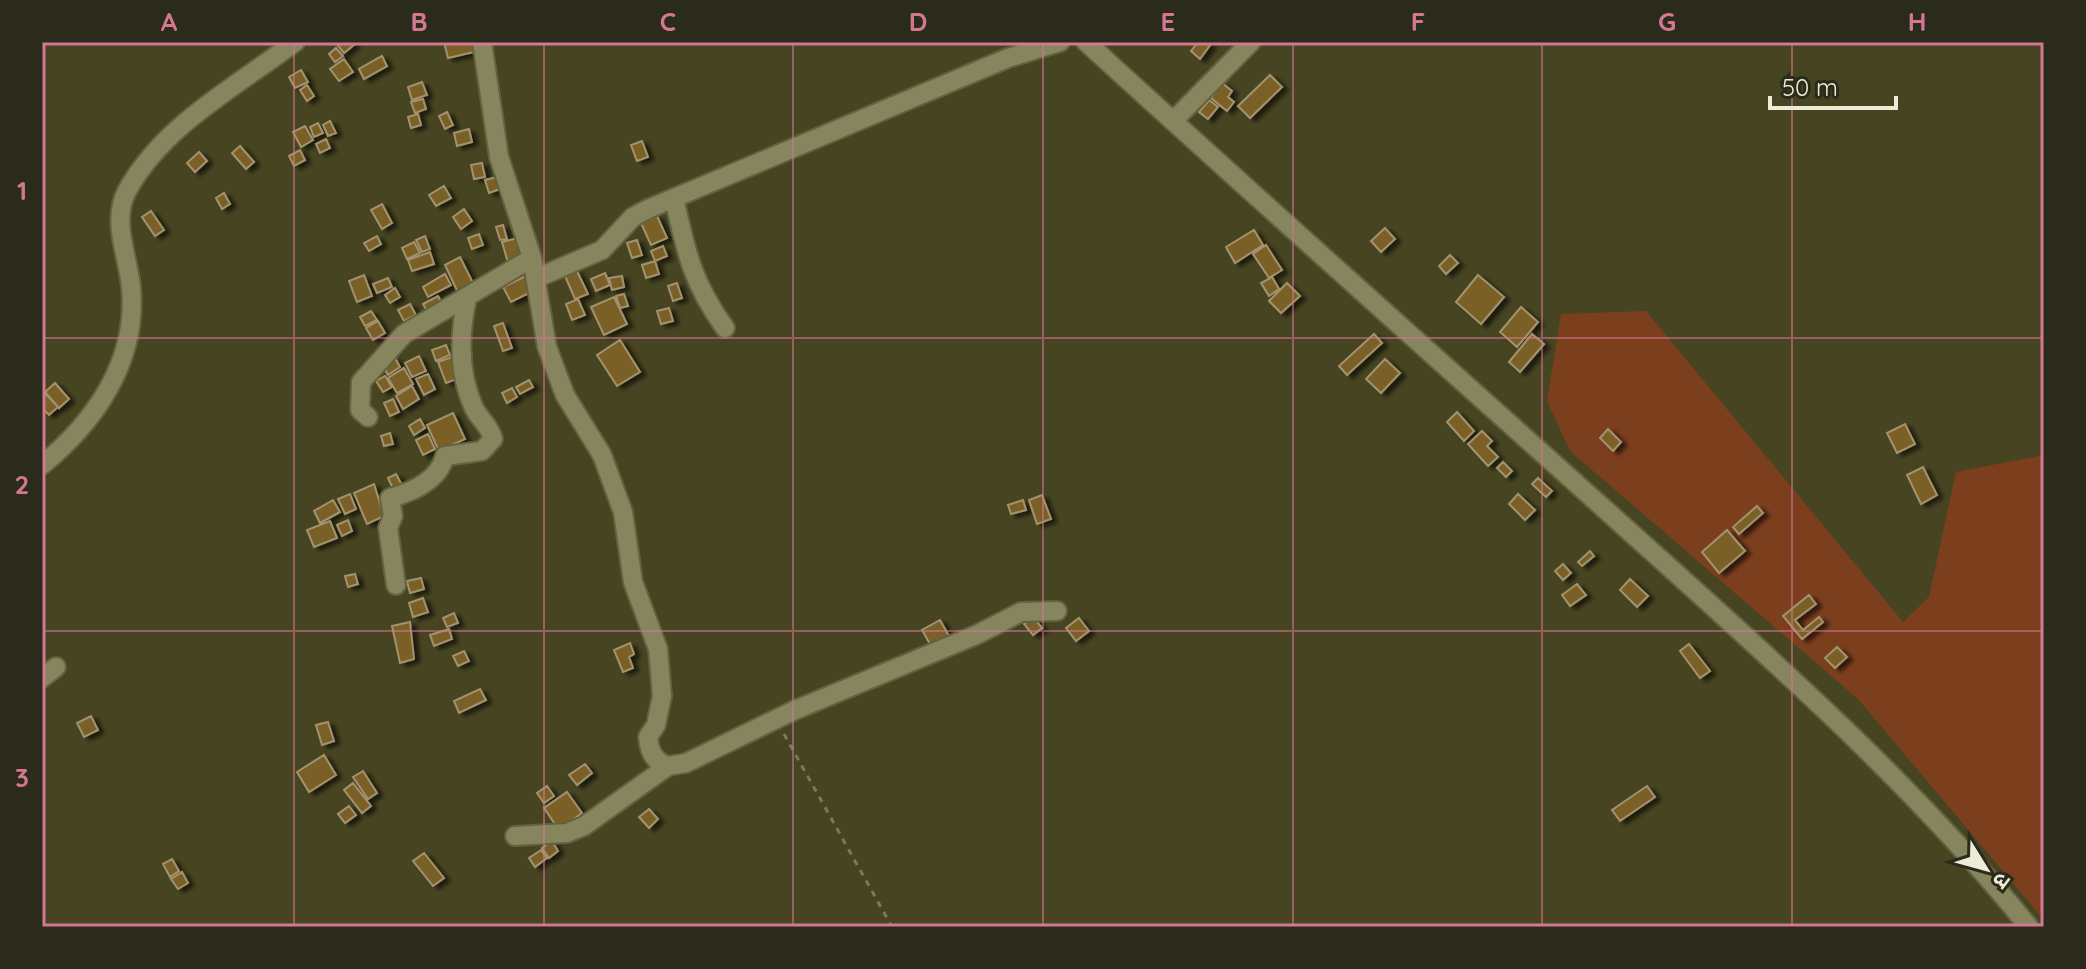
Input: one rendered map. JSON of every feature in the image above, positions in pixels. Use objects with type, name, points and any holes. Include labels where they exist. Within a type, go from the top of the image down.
[{"type":"street","points":[[42,465],[77,435],[94,412],[126,351],[132,322],[131,287],[120,212],[126,193],[147,162],[175,132],[295,42]]},
{"type":"street","points":[[482,42],[505,185],[532,258],[547,347],[556,374],[602,455],[623,512],[633,582],[658,649],[663,676],[656,725],[648,737],[649,747],[658,760],[668,766]]},
{"type":"street","points":[[537,278],[602,250],[633,217],[674,198],[1008,58],[1060,42]]},
{"type":"street","points":[[1086,42],[1745,636],[1876,759],[1996,887],[2029,927]]},
{"type":"street","points":[[1173,121],[1251,42]]},
{"type":"street","points":[[674,198],[686,253],[700,294],[725,328]]},
{"type":"street","points":[[368,417],[360,410],[361,382],[389,347],[436,313],[532,258]]},
{"type":"street","points":[[396,585],[388,528],[393,516],[390,498],[407,493],[431,478],[442,469],[445,456],[482,451],[493,439],[490,428],[475,412],[463,372],[461,327],[467,298]]},
{"type":"street","points":[[515,836],[567,833],[584,826],[668,766],[686,763],[777,720],[976,635],[1021,612],[1057,611]]},
{"type":"path","points":[[777,720],[892,927]]},
{"type":"shaded area","points":[[1646,311],[1903,622],[1929,597],[1956,472],[2044,455],[2044,920],[1858,699],[1570,451],[1547,401],[1561,314]]},
{"type":"building","points":[[351,42],[354,45],[344,53],[336,43]]},
{"type":"building","points":[[444,42],[472,42],[474,52],[448,58]]},
{"type":"building","points":[[1198,42],[1211,44],[1200,59],[1191,51]]},
{"type":"building","points":[[336,48],[343,56],[335,62],[329,54]]},
{"type":"building","points":[[382,56],[387,66],[364,79],[359,69]]},
{"type":"building","points":[[344,59],[353,72],[339,81],[330,69]]},
{"type":"building","points":[[301,70],[308,82],[295,88],[289,77]]},
{"type":"building","points":[[1270,75],[1282,87],[1250,118],[1238,106]]},
{"type":"building","points":[[422,82],[427,95],[412,100],[408,87]]},
{"type":"building","points":[[1222,83],[1232,91],[1228,97],[1234,102],[1227,111],[1211,98]]},
{"type":"building","points":[[307,85],[314,96],[307,101],[300,90]]},
{"type":"building","points":[[423,99],[426,109],[415,113],[411,102]]},
{"type":"building","points":[[1209,100],[1218,107],[1208,119],[1199,112]]},
{"type":"building","points":[[447,112],[453,125],[445,129],[439,116]]},
{"type":"building","points":[[418,114],[421,125],[411,128],[408,117]]},
{"type":"building","points":[[330,121],[336,133],[328,136],[323,125]]},
{"type":"building","points":[[318,123],[323,133],[314,137],[310,127]]},
{"type":"building","points":[[305,126],[313,140],[301,147],[293,132]]},
{"type":"building","points":[[469,129],[472,142],[457,146],[454,133]]},
{"type":"building","points":[[326,139],[330,148],[320,153],[316,144]]},
{"type":"building","points":[[642,141],[648,157],[637,161],[631,145]]},
{"type":"building","points":[[240,146],[254,162],[246,169],[232,153]]},
{"type":"building","points":[[300,150],[305,160],[294,166],[289,156]]},
{"type":"building","points":[[199,152],[207,161],[195,172],[187,163]]},
{"type":"building","points":[[482,163],[485,177],[474,179],[471,165]]},
{"type":"building","points":[[497,177],[500,189],[489,193],[485,180]]},
{"type":"building","points":[[444,186],[451,198],[436,206],[429,195]]},
{"type":"building","points":[[224,193],[230,204],[222,209],[216,198]]},
{"type":"building","points":[[382,204],[392,223],[382,229],[371,210]]},
{"type":"building","points":[[464,209],[472,221],[461,229],[453,217]]},
{"type":"building","points":[[151,211],[164,230],[155,236],[142,217]]},
{"type":"building","points":[[657,216],[667,238],[651,245],[641,223]]},
{"type":"building","points":[[503,225],[507,239],[500,240],[496,227]]},
{"type":"building","points":[[1385,228],[1395,239],[1381,252],[1371,241]]},
{"type":"building","points":[[1254,230],[1263,245],[1235,263],[1226,247]]},
{"type":"building","points":[[479,234],[483,245],[472,249],[468,238]]},
{"type":"building","points":[[377,236],[381,244],[369,251],[364,243]]},
{"type":"building","points":[[425,236],[430,249],[422,252],[416,240]]},
{"type":"building","points":[[518,238],[524,259],[508,263],[502,242]]},
{"type":"building","points":[[637,240],[642,255],[632,258],[627,243]]},
{"type":"building","points":[[414,242],[420,253],[407,259],[402,248]]},
{"type":"building","points":[[1266,245],[1282,270],[1269,278],[1253,254]]},
{"type":"building","points":[[663,246],[667,256],[655,261],[651,251]]},
{"type":"building","points":[[430,252],[434,264],[412,271],[408,260]]},
{"type":"building","points":[[1450,255],[1458,263],[1446,274],[1439,266]]},
{"type":"building","points":[[460,257],[476,289],[460,297],[445,265]]},
{"type":"building","points":[[655,261],[659,274],[646,278],[642,265]]},
{"type":"building","points":[[577,271],[588,294],[575,299],[565,276]]},
{"type":"building","points":[[605,273],[610,285],[596,291],[591,279]]},
{"type":"building","points":[[445,274],[451,285],[428,297],[423,287]]},
{"type":"building","points":[[530,274],[537,289],[511,302],[503,287]]},
{"type":"building","points":[[364,275],[372,296],[357,302],[349,281]]},
{"type":"building","points":[[1478,275],[1504,297],[1481,324],[1456,302]]},
{"type":"building","points":[[622,276],[624,287],[612,290],[609,278]]},
{"type":"building","points":[[1272,277],[1279,289],[1269,296],[1261,283]]},
{"type":"building","points":[[388,278],[392,287],[377,293],[373,284]]},
{"type":"building","points":[[677,283],[682,298],[673,301],[668,286]]},
{"type":"building","points":[[1287,283],[1300,296],[1281,313],[1269,301]]},
{"type":"building","points":[[395,288],[400,297],[390,303],[385,295]]},
{"type":"building","points":[[624,294],[628,306],[620,308],[616,296]]},
{"type":"building","points":[[438,296],[443,305],[428,313],[423,304]]},
{"type":"building","points":[[614,297],[627,324],[604,335],[591,307]]},
{"type":"building","points":[[578,299],[585,315],[572,320],[566,304]]},
{"type":"building","points":[[410,304],[416,315],[404,321],[398,310]]},
{"type":"building","points":[[1521,307],[1538,322],[1517,347],[1500,332]]},
{"type":"building","points":[[669,308],[673,321],[661,324],[657,311]]},
{"type":"building","points":[[371,311],[377,320],[365,326],[360,317]]},
{"type":"building","points":[[378,321],[385,333],[373,340],[366,328]]},
{"type":"building","points":[[503,323],[512,348],[503,351],[494,326]]},
{"type":"building","points":[[1374,334],[1382,343],[1347,375],[1339,366]]},
{"type":"building","points":[[1532,334],[1544,344],[1520,372],[1509,362]]},
{"type":"building","points":[[620,340],[640,372],[617,386],[597,355]]},
{"type":"building","points":[[446,345],[450,355],[436,361],[432,350]]},
{"type":"building","points":[[419,356],[426,371],[412,377],[405,363]]},
{"type":"building","points":[[455,356],[462,377],[446,383],[438,362]]},
{"type":"building","points":[[395,358],[400,367],[388,375],[383,366]]},
{"type":"building","points":[[1385,359],[1400,373],[1381,393],[1366,379]]},
{"type":"building","points":[[404,368],[413,384],[397,393],[388,378]]},
{"type":"building","points":[[428,374],[435,389],[424,395],[416,379]]},
{"type":"building","points":[[385,376],[392,387],[383,392],[376,381]]},
{"type":"building","points":[[529,380],[533,387],[520,394],[516,387]]},
{"type":"building","points":[[55,383],[69,399],[59,408],[45,392]]},
{"type":"building","points":[[412,386],[419,399],[403,409],[396,396]]},
{"type":"building","points":[[512,388],[517,397],[507,403],[502,393]]},
{"type":"building","points":[[45,393],[58,407],[49,415],[42,408]]},
{"type":"building","points":[[393,399],[399,412],[390,416],[384,403]]},
{"type":"building","points":[[1457,412],[1474,431],[1464,441],[1447,422]]},
{"type":"building","points":[[453,413],[465,439],[439,451],[427,425]]},
{"type":"building","points":[[420,419],[425,428],[414,435],[409,426]]},
{"type":"building","points":[[1905,424],[1915,444],[1897,453],[1887,433]]},
{"type":"building","points":[[1608,429],[1621,442],[1613,451],[1600,438]]},
{"type":"building","points":[[1482,431],[1492,441],[1487,446],[1498,457],[1488,466],[1468,444]]},
{"type":"building","points":[[390,433],[393,444],[384,446],[381,436]]},
{"type":"building","points":[[428,434],[435,449],[423,455],[416,440]]},
{"type":"building","points":[[1503,462],[1512,471],[1506,477],[1497,468]]},
{"type":"building","points":[[1923,467],[1937,495],[1921,504],[1907,475]]},
{"type":"building","points":[[396,474],[403,487],[394,491],[388,478]]},
{"type":"building","points":[[1538,478],[1552,491],[1546,497],[1532,484]]},
{"type":"building","points":[[374,484],[384,516],[367,524],[354,493]]},
{"type":"building","points":[[350,494],[356,509],[345,514],[338,499]]},
{"type":"building","points":[[1518,494],[1535,510],[1525,520],[1509,504]]},
{"type":"building","points":[[1042,495],[1051,519],[1037,524],[1029,500]]},
{"type":"building","points":[[333,500],[340,512],[320,523],[314,511]]},
{"type":"building","points":[[1023,500],[1026,510],[1011,514],[1008,505]]},
{"type":"building","points":[[1757,506],[1763,513],[1739,534],[1733,527]]},
{"type":"building","points":[[348,520],[352,531],[342,536],[337,525]]},
{"type":"building","points":[[330,521],[337,538],[314,547],[307,530]]},
{"type":"building","points":[[1727,530],[1745,551],[1719,573],[1702,552]]},
{"type":"building","points":[[1590,551],[1594,556],[1582,566],[1578,562]]},
{"type":"building","points":[[1563,564],[1571,573],[1563,580],[1555,571]]},
{"type":"building","points":[[355,574],[358,584],[348,587],[345,576]]},
{"type":"building","points":[[421,578],[424,589],[410,593],[407,581]]},
{"type":"building","points":[[1630,579],[1648,596],[1637,607],[1620,590]]},
{"type":"building","points":[[1577,584],[1586,595],[1570,606],[1562,595]]},
{"type":"building","points":[[1809,595],[1816,604],[1795,620],[1803,630],[1819,617],[1823,622],[1802,639],[1783,616]]},
{"type":"building","points":[[423,598],[428,612],[413,617],[409,603]]},
{"type":"building","points":[[454,613],[458,623],[447,627],[443,618]]},
{"type":"building","points":[[1033,617],[1042,628],[1033,635],[1024,624]]},
{"type":"building","points":[[1079,618],[1089,631],[1076,641],[1066,628]]},
{"type":"building","points":[[940,620],[949,636],[931,646],[922,630]]},
{"type":"building","points":[[410,622],[414,659],[400,663],[392,626]]},
{"type":"building","points":[[449,629],[452,639],[434,646],[430,635]]},
{"type":"building","points":[[630,643],[634,654],[629,657],[633,668],[623,672],[614,650]]},
{"type":"building","points":[[1689,644],[1710,671],[1700,678],[1680,651]]},
{"type":"building","points":[[1837,647],[1847,657],[1835,668],[1825,658]]},
{"type":"building","points":[[464,651],[469,661],[458,666],[453,656]]},
{"type":"building","points":[[480,689],[486,700],[459,713],[454,701]]},
{"type":"building","points":[[91,716],[98,730],[84,737],[77,723]]},
{"type":"building","points":[[328,722],[334,741],[322,745],[316,725]]},
{"type":"building","points":[[324,755],[336,775],[309,792],[297,772]]},
{"type":"building","points":[[585,764],[592,773],[577,785],[569,775]]},
{"type":"building","points":[[363,771],[377,793],[368,799],[353,777]]},
{"type":"building","points":[[353,783],[371,806],[362,813],[344,790]]},
{"type":"building","points":[[547,786],[554,796],[544,803],[537,793]]},
{"type":"building","points":[[1647,786],[1655,797],[1620,821],[1612,810]]},
{"type":"building","points":[[567,792],[582,813],[559,830],[544,808]]},
{"type":"building","points":[[349,806],[356,815],[345,823],[338,814]]},
{"type":"building","points":[[649,809],[658,819],[649,828],[639,817]]},
{"type":"building","points":[[552,841],[558,851],[549,858],[542,848]]},
{"type":"building","points":[[541,850],[547,858],[535,867],[529,858]]},
{"type":"building","points":[[424,853],[444,878],[433,886],[413,861]]},
{"type":"building","points":[[172,859],[179,871],[170,877],[163,864]]},
{"type":"building","points":[[182,872],[188,883],[178,889],[171,879]]}]
